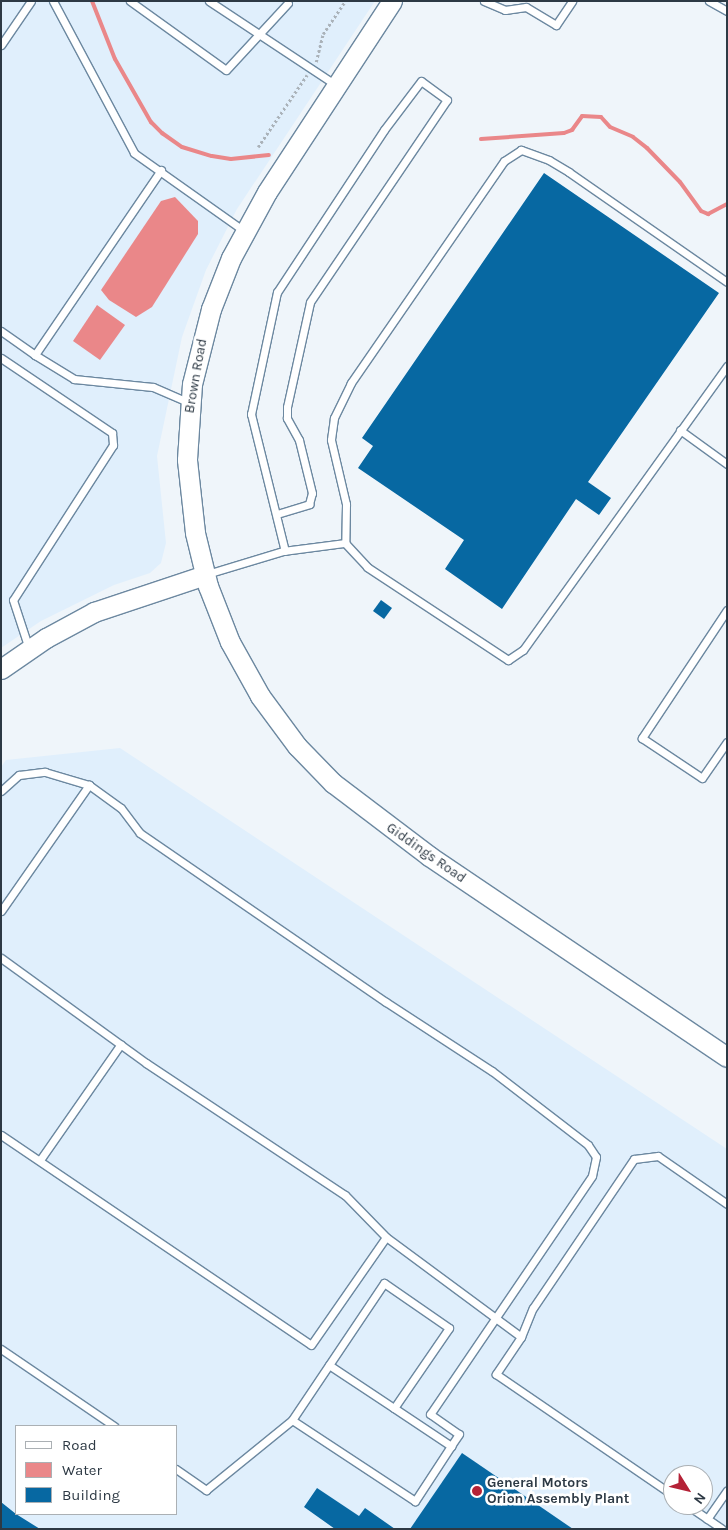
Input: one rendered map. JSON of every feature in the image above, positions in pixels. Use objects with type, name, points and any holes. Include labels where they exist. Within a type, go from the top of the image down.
[{"type":"main road","name":"Brown Road","points":[[205,575],[189,490],[190,403],[211,309],[244,232],[336,85],[392,1]]},
{"type":"main road","points":[[1,669],[29,649],[106,607],[205,575]]},
{"type":"main road","name":"Giddings Road","points":[[205,575],[224,629],[251,682],[290,737],[333,783],[429,856],[727,1057]]},
{"type":"lane","points":[[1,45],[31,1]]},
{"type":"lane","points":[[53,1],[134,153],[161,170],[244,232]]},
{"type":"lane","points":[[130,1],[226,70],[288,2]]},
{"type":"lane","points":[[209,1],[336,85]]},
{"type":"lane","points":[[484,1],[500,4],[505,10],[526,7],[556,25],[572,1]]},
{"type":"lane","points":[[709,1],[727,11]]},
{"type":"lane","points":[[277,514],[310,504],[312,493],[299,440],[287,418],[287,407],[310,302],[447,100],[421,81],[373,146],[277,292],[251,414],[285,551]]},
{"type":"lane","points":[[727,282],[569,172],[549,160],[521,150],[504,162],[351,383],[334,418],[331,440],[346,504],[345,544],[374,572],[508,660],[523,650],[727,366]]},
{"type":"lane","points":[[35,354],[161,170]]},
{"type":"lane","points":[[1,331],[74,379],[153,386],[190,403]]},
{"type":"lane","points":[[1,358],[112,433],[113,444],[13,600],[29,649]]},
{"type":"lane","points":[[680,430],[727,464]]},
{"type":"lane","points":[[205,575],[285,551],[345,544]]},
{"type":"lane","points":[[727,610],[642,738],[702,778],[727,742]]},
{"type":"lane","points":[[1,790],[19,774],[45,772],[89,785],[120,808],[140,833],[386,1002],[492,1070],[588,1145],[596,1157],[592,1176],[430,1414],[460,1434],[415,1501],[292,1420]]},
{"type":"lane","points":[[1,911],[89,785]]},
{"type":"lane","points":[[1,958],[121,1044],[345,1195],[386,1237],[521,1337]]},
{"type":"lane","points":[[40,1160],[121,1044]]},
{"type":"lane","points":[[1,1135],[311,1345],[386,1237]]},
{"type":"lane","points":[[663,1488],[496,1374],[521,1337],[532,1308],[634,1159],[658,1156],[727,1204]]},
{"type":"lane","points":[[178,1470],[206,1490],[292,1420],[384,1282],[449,1328],[394,1408]]},
{"type":"lane","points":[[1,1348],[113,1425]]},
{"type":"lane","points":[[329,1365],[451,1446]]},
{"type":"lane","points":[[707,1519],[727,1490]]},
{"type":"lane","points":[[701,1515],[722,1529]]},
{"type":"shaded area","points":[[1,1],[375,1],[237,209],[206,270],[182,337],[157,456],[166,543],[161,563],[150,573],[114,585],[41,621],[1,648]]},
{"type":"shaded area","points":[[120,748],[727,1149],[727,1529],[1,1529],[1,767],[6,760]]},
{"type":"water","points":[[175,197],[198,221],[198,234],[152,307],[136,317],[109,300],[101,290],[161,201]]},
{"type":"water","points":[[97,305],[125,325],[100,360],[73,341]]},
{"type":"building","points":[[544,173],[719,293],[588,482],[611,498],[599,515],[576,499],[502,609],[445,569],[464,540],[358,468],[373,446],[362,438]]},
{"type":"building","points":[[381,600],[392,608],[384,619],[373,611]]},
{"type":"building","name":"General Motors Orion Assembly Plant","points":[[462,1453],[573,1529],[410,1529]]},
{"type":"building","points":[[317,1488],[359,1516],[365,1508],[395,1529],[335,1529],[304,1507]]},
{"type":"building","points":[[1,1502],[15,1515],[40,1529],[1,1529]]},
{"type":"waterway","points":[[92,1],[115,59],[151,122],[162,133],[182,147],[212,156],[231,159],[269,155]]},
{"type":"waterway","points":[[481,139],[564,133],[572,130],[582,116],[601,117],[610,127],[633,137],[647,148],[680,182],[701,211],[708,214],[727,204]]},
{"type":"place","name":"General Motors Orion Assembly Plant","points":[[477,1491]]}]
